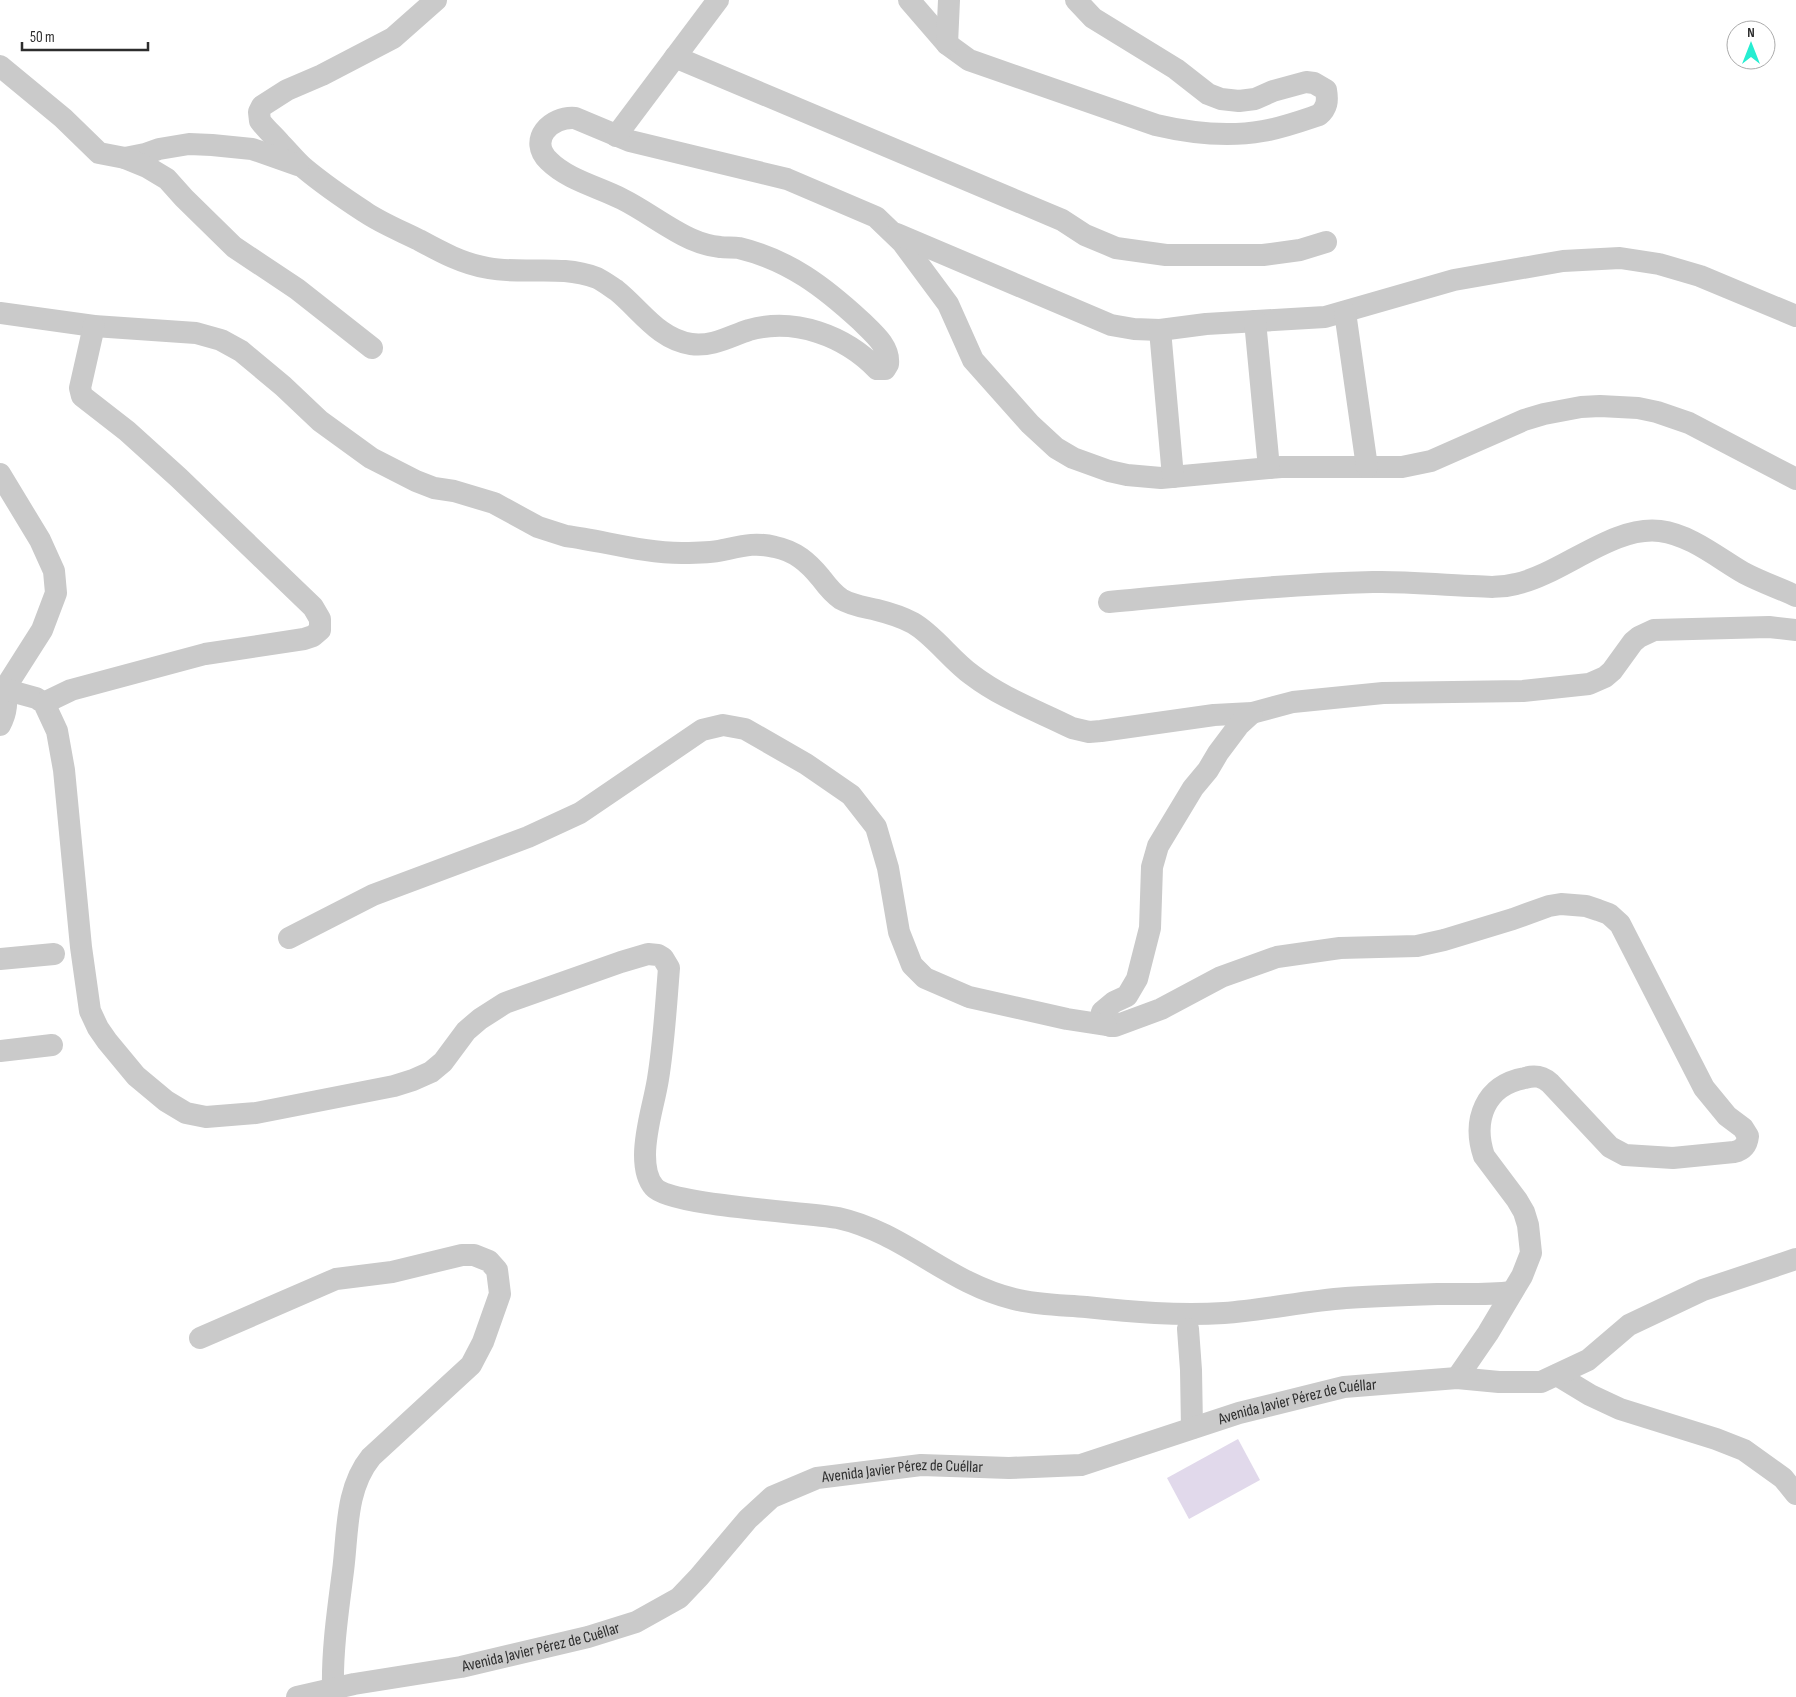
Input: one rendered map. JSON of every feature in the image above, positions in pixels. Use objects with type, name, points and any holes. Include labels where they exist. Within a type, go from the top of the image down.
[{"type":"street","points":[[436,0],[393,38],[322,75],[287,90],[262,106],[259,117],[262,124],[304,167],[366,213],[445,254],[465,262],[515,272],[561,270],[599,279],[623,296],[660,332],[681,342],[693,344],[710,343],[764,327],[793,327],[828,336],[857,351],[877,369],[887,367],[888,364],[888,355],[877,336],[822,287],[804,275],[777,261],[738,248],[721,247],[692,239],[622,199],[567,174],[549,161],[542,147],[543,133],[548,126],[556,121],[569,118],[582,120],[630,141],[787,179],[876,217],[894,233],[928,275],[948,304],[973,360],[1042,437],[1072,458],[1100,468],[1127,475],[1173,477],[1269,468],[1332,466],[1402,467],[1432,461],[1524,420],[1544,414],[1581,407],[1619,406],[1658,412],[1689,423],[1796,479]]},
{"type":"street","points":[[616,136],[718,0]]},
{"type":"street","points":[[909,0],[947,44],[969,60],[1080,100],[1180,131],[1202,133],[1263,131],[1319,116],[1327,103],[1326,90],[1314,83],[1299,83],[1255,99],[1239,101],[1221,99],[1208,94],[1176,69],[1093,18],[1076,0]]},
{"type":"street","points":[[947,44],[949,0]]},
{"type":"street","points":[[675,56],[1062,220],[1085,235],[1116,248],[1166,255],[1263,256],[1300,250],[1326,242]]},
{"type":"street","points":[[0,66],[63,118],[99,153],[125,158],[147,167],[167,179],[234,246],[297,289],[372,348]]},
{"type":"street","points":[[125,158],[188,144],[212,145],[252,149],[304,167]]},
{"type":"street","points":[[894,233],[1111,325],[1134,329],[1160,330],[1206,324],[1324,317],[1454,280],[1563,261],[1620,258],[1659,264],[1700,276],[1796,316]]},
{"type":"street","points":[[1345,312],[1367,467]]},
{"type":"street","points":[[0,313],[94,326],[196,333],[221,340],[241,352],[283,386],[320,421],[371,458],[434,488],[454,491],[494,503],[552,532],[566,536],[679,553],[716,551],[744,544],[767,545],[790,551],[804,558],[832,592],[840,598],[849,603],[878,610],[912,623],[926,631],[956,662],[984,684],[1072,728],[1089,732],[1214,715],[1252,713],[1293,702],[1383,693],[1524,691],[1589,684],[1605,677],[1633,642],[1654,630],[1769,627],[1796,630]]},
{"type":"street","points":[[1255,321],[1269,468]]},
{"type":"street","points":[[44,702],[71,690],[196,656],[304,639],[314,636],[320,630],[320,619],[313,607],[179,478],[127,431],[82,396],[80,388],[94,326]]},
{"type":"street","points":[[1160,330],[1173,477]]},
{"type":"street","points":[[0,474],[43,548],[54,571],[56,593],[42,630],[2,688]]},
{"type":"street","points":[[1109,602],[1250,589],[1375,582],[1502,587],[1534,579],[1600,545],[1635,532],[1647,530],[1659,530],[1682,537],[1709,550],[1746,574],[1796,596]]},
{"type":"street","points":[[2,688],[44,702],[57,732],[62,750],[81,947],[90,1011],[107,1041],[136,1076],[166,1101],[186,1113],[206,1117],[256,1112],[354,1095],[413,1080],[431,1072],[443,1062],[466,1032],[480,1019],[505,1003],[621,962],[652,954],[663,958],[669,968],[658,1079],[647,1132],[645,1162],[649,1180],[653,1186],[665,1195],[709,1203],[837,1218],[859,1224],[896,1239],[946,1272],[966,1282],[1000,1296],[1031,1302],[1164,1314],[1202,1314],[1249,1311],[1344,1298],[1512,1292]]},
{"type":"street","points":[[0,725],[4,718],[7,704],[2,688]]},
{"type":"street","points":[[1106,1025],[1102,1020],[1102,1012],[1114,1002],[1127,996],[1138,979],[1150,928],[1152,867],[1158,846],[1193,788],[1239,725],[1252,713]]},
{"type":"street","points":[[289,938],[373,895],[528,837],[580,813],[702,730],[723,725],[744,729],[806,764],[851,795],[876,827],[888,868],[899,932],[912,966],[925,978],[969,998],[1115,1026],[1161,1009],[1222,977],[1277,957],[1340,948],[1403,947],[1430,944],[1549,906],[1561,904],[1586,906],[1609,914],[1624,930],[1704,1088],[1727,1116],[1746,1131],[1748,1140],[1743,1148],[1734,1152],[1673,1158],[1625,1155],[1610,1147],[1546,1079],[1535,1076],[1511,1080],[1496,1090],[1479,1120],[1478,1130],[1484,1156],[1517,1200],[1528,1225],[1531,1253],[1522,1276],[1488,1333],[1457,1378]]},
{"type":"street","points":[[0,959],[54,954]]},
{"type":"street","points":[[0,1051],[52,1045]]},
{"type":"street","points":[[200,1338],[336,1279],[392,1272],[462,1255],[474,1254],[489,1261],[498,1270],[500,1294],[483,1342],[471,1365],[371,1458],[360,1473],[348,1514],[335,1635],[348,1690]]},
{"type":"street","name":"Avenida Javier Pérez de Cuéllar","points":[[297,1697],[348,1690],[461,1666],[588,1637],[636,1622],[679,1598],[748,1519],[772,1497],[817,1478],[920,1465],[1009,1468],[1080,1465],[1239,1413],[1344,1387],[1457,1378],[1499,1382],[1541,1382],[1588,1360],[1629,1325],[1703,1290],[1796,1259]]},
{"type":"street","points":[[1188,1329],[1192,1428]]},
{"type":"street","points":[[1557,1376],[1620,1410],[1716,1439],[1744,1450],[1783,1478],[1796,1494]]},
{"type":"shaded area","points":[[1238,1439],[1260,1480],[1189,1519],[1167,1478]]}]
